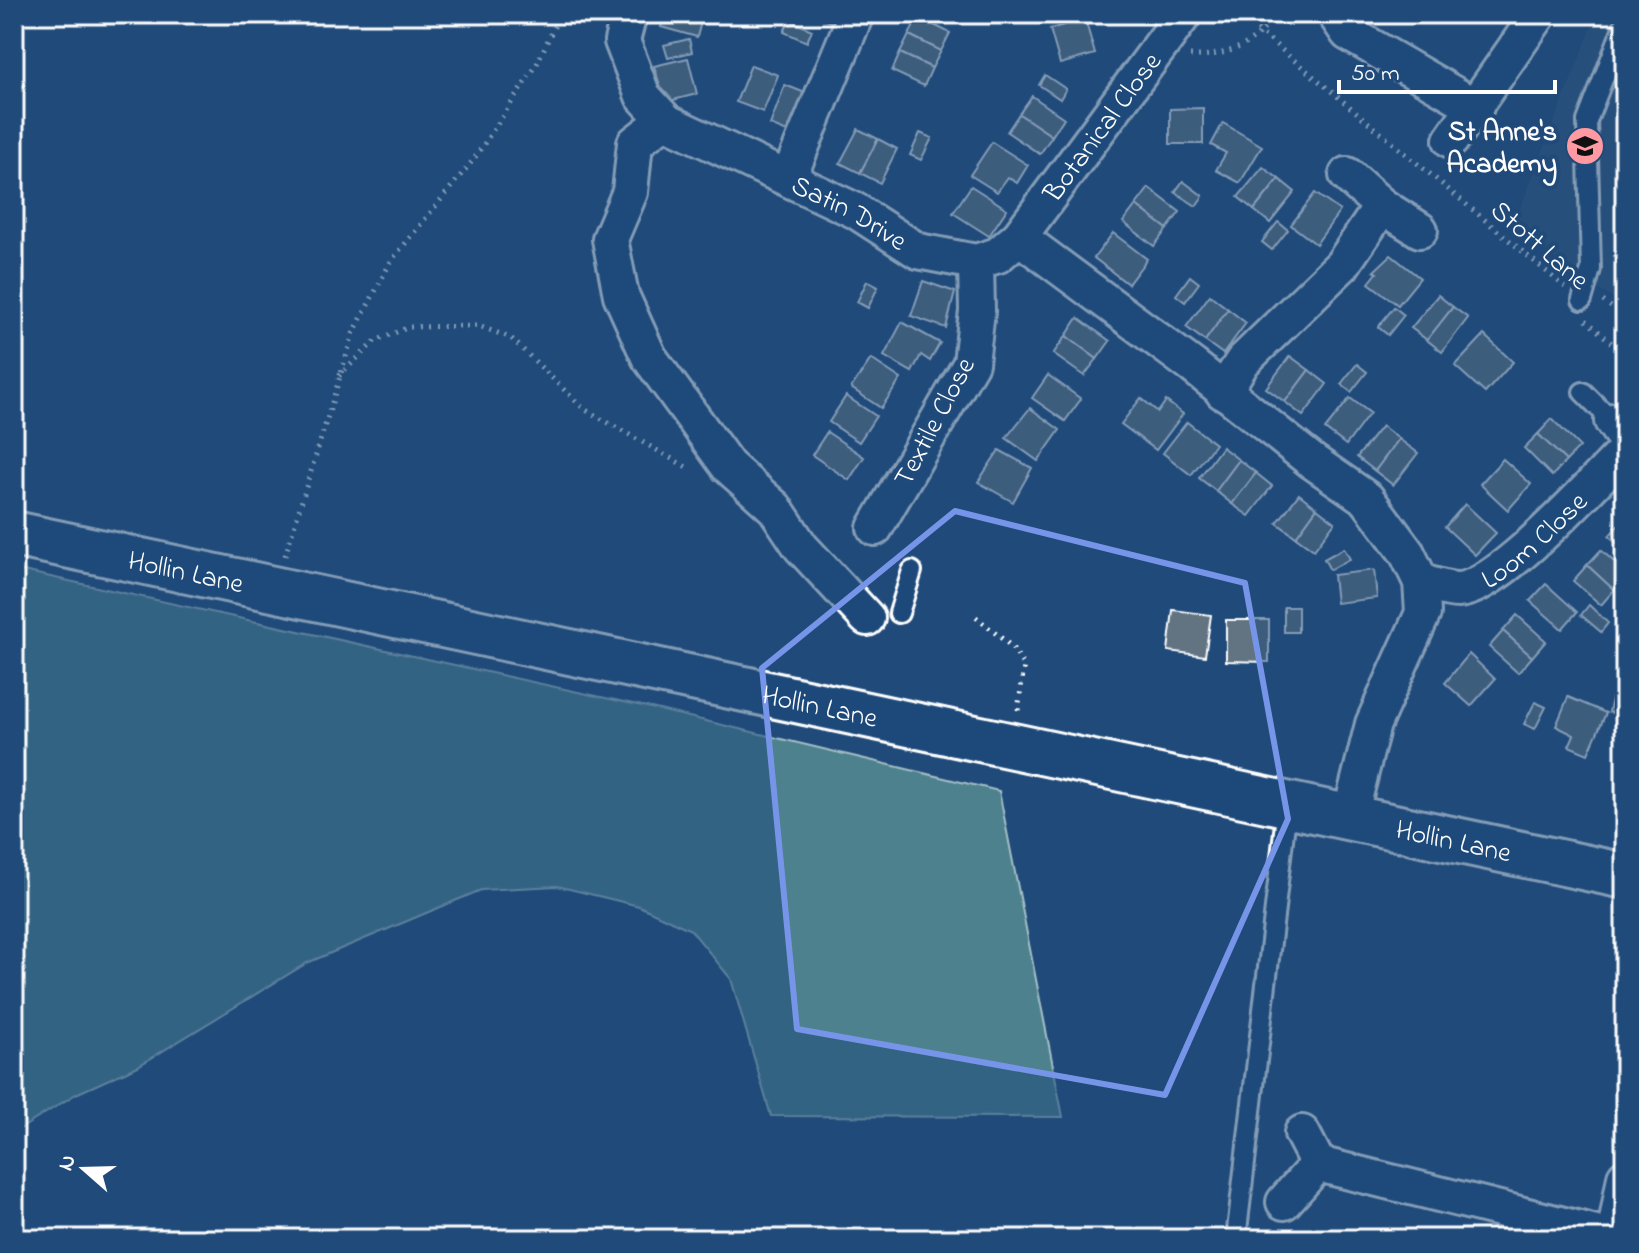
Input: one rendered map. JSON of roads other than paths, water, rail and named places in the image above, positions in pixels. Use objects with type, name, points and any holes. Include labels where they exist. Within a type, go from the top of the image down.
[{"type":"main road","name":"Hollin Lane","points":[[14,534],[1349,820],[1625,876]]},
{"type":"street","name":"Satin Drive","points":[[629,14],[622,41],[643,96],[665,120],[856,211],[918,251],[976,262]]},
{"type":"street","points":[[789,177],[856,14]]},
{"type":"street","name":"Botanical Close","points":[[1019,237],[1184,14]]},
{"type":"street","points":[[1335,14],[1348,33],[1476,107]]},
{"type":"street","points":[[1451,140],[1539,14]]},
{"type":"street","points":[[665,120],[635,143],[630,192],[610,239],[621,295],[649,357],[712,469],[775,508],[801,547],[883,616]]},
{"type":"street","points":[[1347,175],[1382,206],[1420,230]]},
{"type":"street","points":[[1223,392],[1243,361],[1342,265],[1382,206]]},
{"type":"street","points":[[976,262],[998,255],[1019,237],[1193,366],[1312,461],[1367,499],[1386,519],[1421,582],[1423,613],[1373,724],[1349,820]]},
{"type":"street","name":"Textile Close","points":[[875,528],[971,363],[977,311],[976,262]]},
{"type":"street","name":"Loom Close","points":[[1421,582],[1460,590],[1490,576],[1537,540],[1621,437]]},
{"type":"street","points":[[1302,1133],[1318,1164],[1563,1232],[1617,1238],[1625,1177]]},
{"type":"street","points":[[1284,1202],[1318,1164]]},
{"type":"lane","points":[[1582,300],[1591,269],[1587,121],[1625,22]]},
{"type":"lane","points":[[1583,392],[1621,437]]},
{"type":"lane","points":[[883,616],[912,571]]},
{"type":"lane","points":[[1236,1239],[1287,806]]},
{"type":"place","name":"St Anne's Academy","points":[[1585,146]]}]
